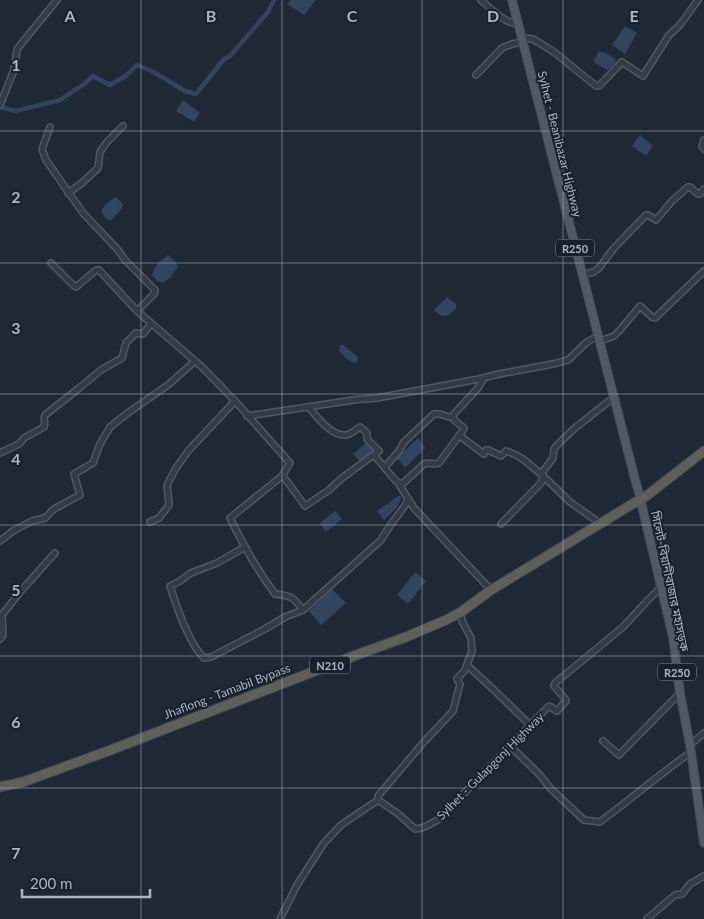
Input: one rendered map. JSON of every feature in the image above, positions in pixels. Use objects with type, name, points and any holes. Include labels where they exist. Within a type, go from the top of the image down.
[{"type":"highway","name":"Jhaflong - Tamabil Bypass","points":[[0,788],[23,782],[108,751],[406,637],[461,612],[492,590],[642,498],[704,451]]},
{"type":"main road","name":"Sylhet - Beanibazar Highway","points":[[514,0],[518,24],[524,40],[585,274],[636,483],[642,498]]},
{"type":"main road","name":"Sylhet - Beanibazar Highway","points":[[514,0],[642,498]]},
{"type":"main road","name":"সিলেট-বিয়ানীবাজার মহাসড়ক","points":[[642,498],[672,637],[680,693],[704,823]]},
{"type":"main road","name":"সিলেট-বিয়ানীবাজার মহাসড়ক","points":[[642,498],[675,636],[704,843]]},
{"type":"street","points":[[0,104],[14,70],[17,49],[57,0]]},
{"type":"street","points":[[481,0],[499,15],[512,23],[518,24]]},
{"type":"street","points":[[476,75],[502,48],[524,40],[534,39],[554,52],[596,86],[622,62],[643,76],[669,35],[680,25],[698,0]]},
{"type":"street","points":[[68,193],[82,184],[98,168],[100,152],[123,126]]},
{"type":"street","points":[[50,127],[42,149],[46,160],[83,213],[125,260],[154,288],[155,292],[138,311]]},
{"type":"street","points":[[704,140],[702,146],[704,148]]},
{"type":"street","points":[[585,274],[594,272],[599,268],[614,248],[646,215],[656,220],[672,200],[688,186],[698,194],[704,189]]},
{"type":"street","points":[[51,263],[76,287],[96,270],[99,270],[138,311],[195,361],[290,463],[282,476],[230,518],[245,547],[275,594],[296,599],[304,610]]},
{"type":"street","points":[[248,416],[377,398],[568,360],[586,342],[614,336],[640,306],[655,318],[704,271]]},
{"type":"street","points":[[0,453],[19,444],[24,438],[44,427],[46,422],[45,415],[101,370],[122,358],[126,344],[136,333],[143,334],[152,324]]},
{"type":"street","points":[[0,541],[13,530],[32,521],[45,518],[54,509],[80,495],[74,474],[93,463],[100,444],[110,427],[168,385],[195,361]]},
{"type":"street","points":[[453,417],[478,388],[484,378]]},
{"type":"street","points":[[501,524],[540,484],[542,474],[553,458],[554,449],[560,442],[575,428],[615,398]]},
{"type":"street","points":[[150,522],[159,518],[169,505],[167,485],[176,468],[189,450],[234,402]]},
{"type":"street","points":[[282,476],[305,506],[379,451],[367,439],[366,433],[360,427],[346,435],[336,434],[308,407]]},
{"type":"street","points":[[385,467],[404,442],[434,414],[438,413],[449,418],[453,417]]},
{"type":"street","points":[[401,484],[424,464],[440,463],[464,431],[464,428],[453,417]]},
{"type":"street","points":[[460,436],[484,454],[486,450],[501,456],[506,451],[523,458],[570,502],[601,524]]},
{"type":"street","points":[[374,455],[395,480],[401,484],[402,490],[414,508],[492,590]]},
{"type":"street","points":[[245,547],[217,563],[191,573],[170,586],[181,618],[198,653],[204,658],[212,657],[285,617],[304,610],[380,541],[408,500]]},
{"type":"street","points":[[0,639],[3,635],[2,615],[55,553]]},
{"type":"street","name":"Sylhet - Gulapgonj Highway","points":[[378,800],[417,830],[441,818],[548,707],[552,706],[557,711],[566,701],[553,685],[623,627],[662,587]]},
{"type":"street","points":[[280,919],[297,884],[324,843],[341,826],[378,800],[378,796],[452,711],[460,684],[457,679],[465,670],[472,651],[471,638],[462,620],[461,612]]},
{"type":"street","points":[[467,665],[530,725]]},
{"type":"street","points":[[602,741],[619,756],[680,693]]},
{"type":"street","points":[[510,746],[584,820],[600,822],[662,773],[704,733]]},
{"type":"street","points":[[647,919],[675,895],[682,894],[690,884],[704,876]]},
{"type":"water","points":[[291,0],[316,0],[304,15],[287,4]]},
{"type":"water","points":[[625,26],[637,33],[625,54],[612,45]]},
{"type":"water","points":[[599,51],[608,54],[616,60],[614,65],[607,70],[595,63],[594,60]]},
{"type":"water","points":[[183,100],[200,113],[194,122],[176,111]]},
{"type":"water","points":[[640,135],[653,146],[646,156],[632,146]]},
{"type":"water","points":[[116,197],[123,206],[111,220],[108,220],[101,211],[107,203]]},
{"type":"water","points":[[168,255],[176,262],[178,267],[171,277],[163,283],[157,281],[152,275],[158,264]]},
{"type":"water","points":[[447,297],[456,304],[456,308],[451,314],[443,316],[434,310]]},
{"type":"water","points":[[342,344],[358,357],[354,364],[340,353],[339,347]]},
{"type":"water","points":[[418,438],[425,448],[405,468],[397,458]]},
{"type":"water","points":[[367,442],[374,450],[360,462],[353,454]]},
{"type":"water","points":[[398,496],[401,497],[399,504],[384,520],[377,511]]},
{"type":"water","points":[[335,511],[342,519],[326,532],[320,523]]},
{"type":"water","points":[[415,572],[426,581],[408,604],[397,595]]},
{"type":"water","points":[[332,589],[346,603],[321,625],[309,611]]},
{"type":"waterway","points":[[0,107],[15,111],[60,100],[93,76],[110,85],[127,75],[137,65],[152,71],[185,91],[196,94],[224,59],[230,56],[268,12],[274,0]]}]
